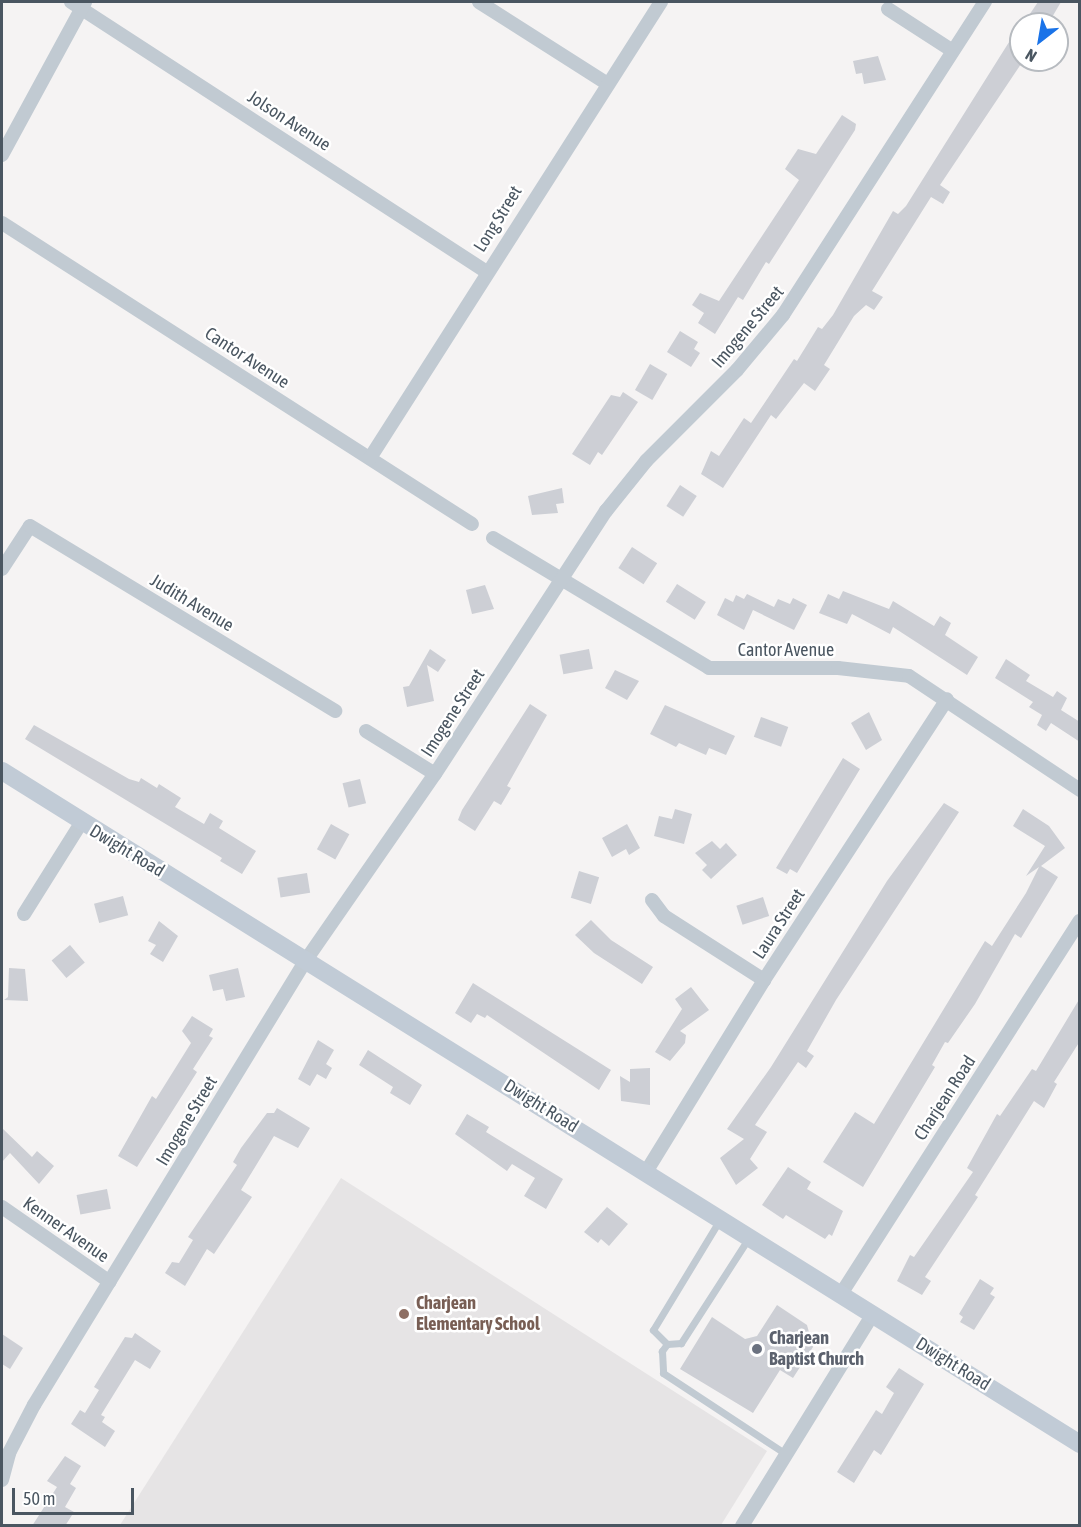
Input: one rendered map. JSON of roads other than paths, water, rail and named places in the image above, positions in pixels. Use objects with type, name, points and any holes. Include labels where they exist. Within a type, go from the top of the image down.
[{"type":"street","points":[[479,2],[606,83]]},
{"type":"street","name":"Long Street","points":[[370,459],[486,271],[606,83],[661,2]]},
{"type":"street","name":"Imogene Street","points":[[2,1480],[9,1453],[34,1406],[306,960],[435,774],[560,581],[646,461],[737,370],[783,315],[985,2]]},
{"type":"street","points":[[2,155],[79,3]]},
{"type":"street","name":"Jolson Avenue","points":[[79,3],[486,271]]},
{"type":"street","points":[[888,9],[954,51]]},
{"type":"street","name":"Cantor Avenue","points":[[2,223],[472,524]]},
{"type":"street","name":"Judith Avenue","points":[[2,569],[30,526],[335,711]]},
{"type":"street","name":"Cantor Avenue","points":[[493,538],[560,581],[709,668],[838,668],[909,676],[947,699],[1080,790]]},
{"type":"street","name":"Laura Street","points":[[646,1172],[764,980],[947,699]]},
{"type":"street","points":[[366,731],[435,774]]},
{"type":"street","name":"Dwight Road","points":[[2,771],[81,823],[306,960],[1080,1444]]},
{"type":"street","points":[[24,914],[81,823]]},
{"type":"street","points":[[651,900],[664,916],[764,980]]},
{"type":"street","name":"Charjean Road","points":[[841,1294],[1080,921]]},
{"type":"street","name":"Kenner Avenue","points":[[2,1207],[110,1282]]},
{"type":"street","points":[[742,1526],[873,1314]]},
{"type":"lane","points":[[720,1218],[653,1330],[667,1344],[681,1344],[749,1237]]},
{"type":"lane","points":[[667,1344],[662,1361],[668,1379],[786,1454]]},
{"type":"place","name":"Charjean Elementary School","points":[[404,1314]]},
{"type":"place","name":"Charjean Baptist Church","points":[[757,1349]]}]
